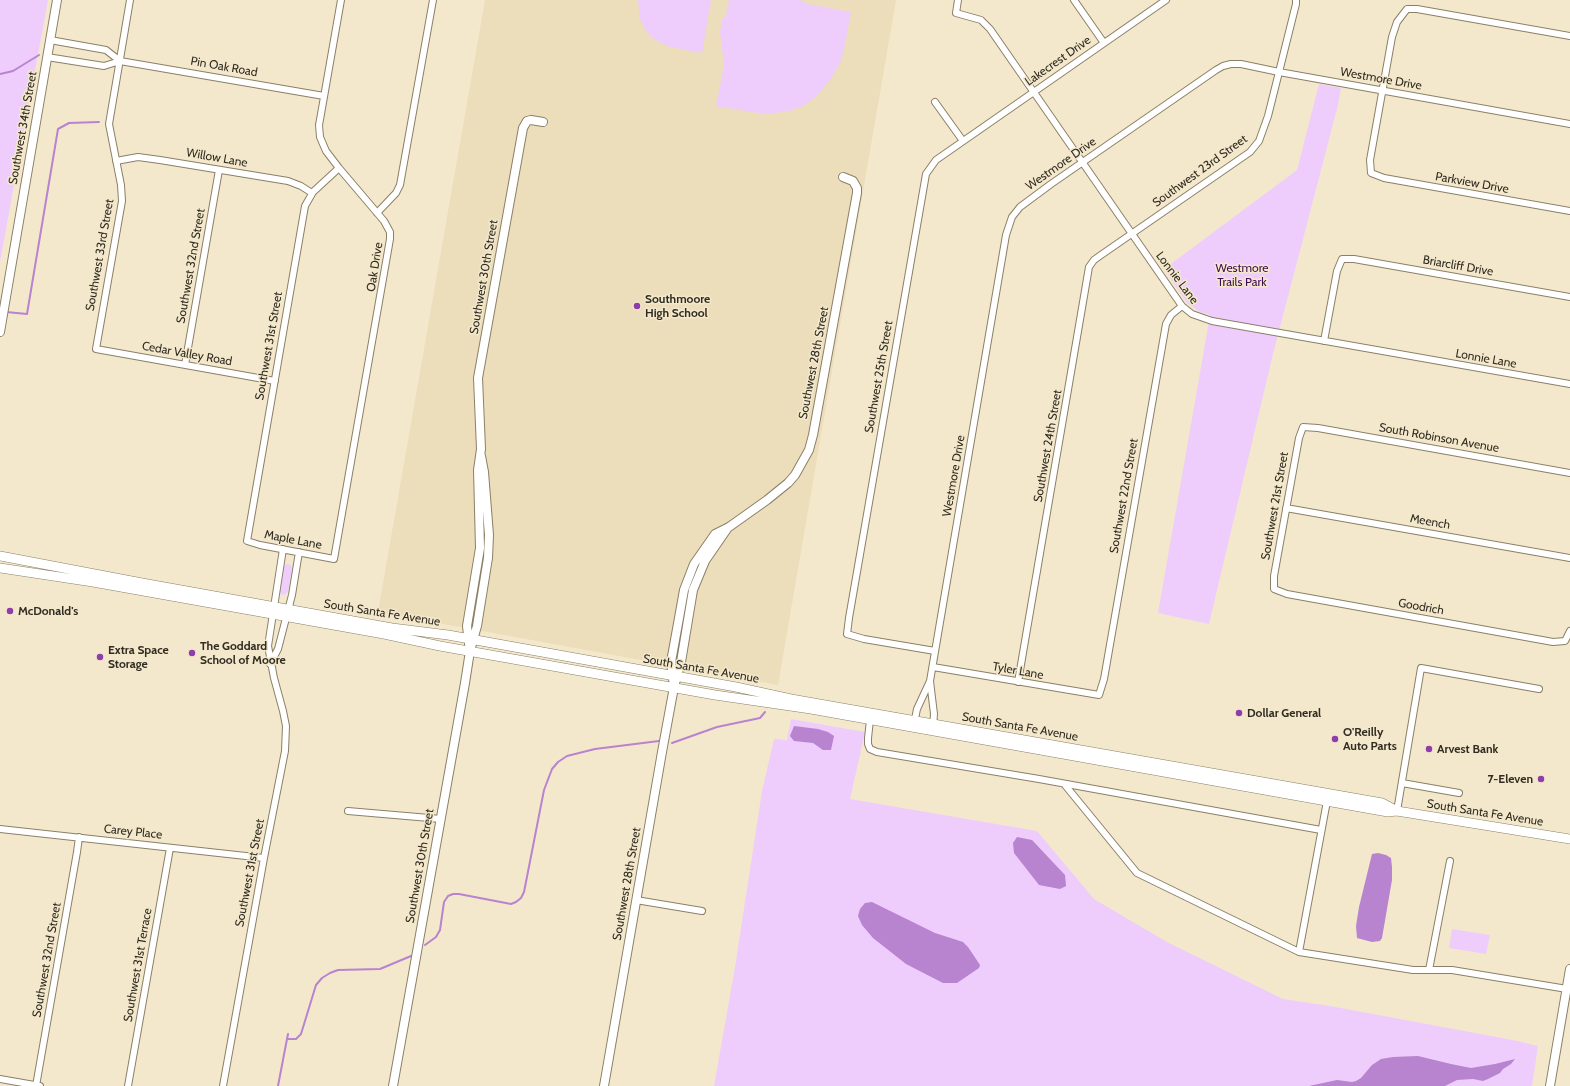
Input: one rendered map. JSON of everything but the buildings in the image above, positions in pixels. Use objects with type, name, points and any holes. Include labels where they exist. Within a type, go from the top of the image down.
[{"type":"main road","name":"South Santa Fe Avenue","points":[[0,556],[274,610],[470,651],[870,720],[914,724]]},
{"type":"main road","name":"South Santa Fe Avenue","points":[[0,568],[274,610]]},
{"type":"main road","name":"South Santa Fe Avenue","points":[[287,613],[471,640],[675,676],[742,688],[914,724],[1382,803],[1397,811]]},
{"type":"main road","name":"South Santa Fe Avenue","points":[[933,727],[1388,812],[1397,811],[1570,839]]},
{"type":"street","name":"Southwest 34th Street","points":[[0,332],[47,56],[54,41],[53,25],[57,0]]},
{"type":"street","name":"Southwest 33rd Street","points":[[96,349],[122,200],[121,185],[109,124],[130,0]]},
{"type":"street","name":"Oak Drive","points":[[334,559],[390,247],[390,232],[384,221],[339,168],[326,151],[320,138],[319,125],[341,0]]},
{"type":"street","points":[[377,212],[396,194],[400,185],[433,0]]},
{"type":"street","name":"Lonnie Lane","points":[[958,0],[956,13],[976,18],[986,23],[1182,306],[1192,314],[1205,320],[1570,384]]},
{"type":"street","points":[[1074,0],[1104,43]]},
{"type":"street","name":"Lakecrest Drive","points":[[963,141],[1166,0]]},
{"type":"street","name":"Southwest 23rd Street","points":[[1132,234],[1250,152],[1259,141],[1265,128],[1296,0]]},
{"type":"street","points":[[1382,90],[1392,37],[1397,22],[1407,9],[1424,10],[1570,36]]},
{"type":"street","name":"Pin Oak Road","points":[[54,41],[106,50],[120,61]]},
{"type":"street","name":"Pin Oak Road","points":[[47,56],[104,66],[120,61],[324,96]]},
{"type":"street","name":"Westmore Drive","points":[[914,724],[917,709],[930,681],[933,667],[1009,223],[1020,207],[1082,162],[1223,66],[1231,64],[1241,64],[1570,124]]},
{"type":"street","name":"Parkview Drive","points":[[1382,90],[1370,160],[1371,174],[1384,178],[1570,211]]},
{"type":"street","points":[[935,102],[963,141]]},
{"type":"street","name":"Southwest 30th Street","points":[[393,1086],[464,690],[471,640],[477,626],[489,547],[484,472],[481,456],[478,378],[523,128],[527,121],[531,120],[543,122]]},
{"type":"street","name":"Southwest 25th Street","points":[[936,651],[864,640],[848,634],[849,618],[924,181],[932,164],[963,141]]},
{"type":"street","name":"Willow Lane","points":[[116,161],[132,157],[147,158],[288,182],[301,186],[312,193]]},
{"type":"street","name":"Southwest 31st Street","points":[[248,541],[304,211],[307,200],[312,193],[339,168]]},
{"type":"street","name":"Southwest 32nd Street","points":[[185,365],[219,170]]},
{"type":"street","name":"Southwest 28th Street","points":[[604,1086],[675,676],[681,662],[690,604],[696,581],[704,561],[729,527],[788,483],[799,469],[809,450],[857,193],[857,188],[853,181],[843,177]]},
{"type":"street","name":"Southwest 24th Street","points":[[1018,682],[1088,274],[1094,260],[1132,234]]},
{"type":"street","name":"Briarcliff Drive","points":[[1324,341],[1337,271],[1342,259],[1354,259],[1570,297]]},
{"type":"street","name":"Southwest 22nd Street","points":[[1099,695],[1104,679],[1166,324],[1171,315],[1182,306]]},
{"type":"street","name":"Cedar Valley Road","points":[[96,349],[275,381]]},
{"type":"street","name":"South Robinson Avenue","points":[[1303,427],[1318,428],[1570,473]]},
{"type":"street","name":"Southwest 21st Street","points":[[1274,589],[1274,576],[1286,508],[1299,438],[1303,427]]},
{"type":"street","name":"Meench","points":[[1286,508],[1570,558]]},
{"type":"street","name":"Maple Lane","points":[[248,541],[334,559]]},
{"type":"street","name":"Southwest 31st Street","points":[[223,1086],[286,742],[286,726],[270,664],[268,646],[283,549]]},
{"type":"street","points":[[270,664],[278,649],[299,552]]},
{"type":"street","name":"Goodrich","points":[[1274,589],[1287,594],[1553,642],[1565,641],[1570,631]]},
{"type":"street","name":"Tyler Lane","points":[[933,667],[1099,695]]},
{"type":"street","points":[[1397,811],[1421,668],[1539,688]]},
{"type":"street","name":"Westmore Drive","points":[[930,681],[933,708],[933,727]]},
{"type":"street","points":[[870,720],[868,744],[870,749],[877,752],[1321,830]]},
{"type":"street","points":[[1402,783],[1459,793]]},
{"type":"street","points":[[1065,784],[1137,873],[1299,952],[1413,970],[1452,970],[1566,989]]},
{"type":"street","points":[[1299,952],[1327,801]]},
{"type":"street","points":[[348,811],[441,819]]},
{"type":"street","name":"Carey Place","points":[[0,829],[264,858]]},
{"type":"street","name":"Southwest 32nd Street","points":[[37,1086],[79,838]]},
{"type":"street","name":"Southwest 31st Terrace","points":[[128,1086],[170,848]]},
{"type":"street","points":[[1429,970],[1450,861]]},
{"type":"street","points":[[636,900],[702,911]]},
{"type":"street","points":[[1550,1086],[1570,969]]},
{"type":"street","points":[[0,1079],[37,1086]]},
{"type":"shaded area","name":"Southmoore High School","points":[[485,0],[896,0],[778,685],[378,612]]},
{"type":"shaded area","points":[[794,726],[818,729],[828,732],[834,736],[831,750],[823,750],[813,743],[794,741],[790,736]]},
{"type":"shaded area","points":[[1017,837],[1032,840],[1065,875],[1066,886],[1060,889],[1039,885],[1014,853],[1013,843]]},
{"type":"shaded area","points":[[1378,853],[1391,858],[1392,880],[1382,938],[1380,941],[1372,942],[1357,938],[1356,926],[1372,854]]},
{"type":"shaded area","points":[[872,902],[935,933],[963,942],[980,965],[979,968],[957,983],[943,983],[906,964],[873,938],[862,925],[858,916],[860,909],[865,903]]},
{"type":"shaded area","points":[[1418,1056],[1471,1068],[1515,1059],[1500,1073],[1483,1081],[1473,1079],[1457,1080],[1445,1086],[1309,1086],[1337,1080],[1352,1082],[1356,1081],[1361,1078],[1372,1065],[1381,1059]]},
{"type":"green space","points":[[0,0],[48,0],[0,262]]},
{"type":"green space","points":[[638,0],[711,0],[702,53],[670,47],[651,37],[640,19]]},
{"type":"green space","points":[[729,0],[800,0],[808,4],[851,12],[841,61],[830,80],[816,97],[803,106],[789,111],[774,113],[758,113],[716,106],[724,65],[720,32],[722,19],[726,16]]},
{"type":"green space","name":"Westmore Trails Park","points":[[1319,84],[1341,88],[1338,105],[1273,354],[1209,624],[1158,613],[1210,315],[1200,312],[1187,303],[1164,269],[1297,170]]},
{"type":"green space","points":[[287,564],[291,565],[292,568],[288,592],[284,595],[280,594],[278,590],[282,567]]},
{"type":"green space","points":[[791,719],[865,732],[850,799],[1037,831],[1094,899],[1167,942],[1283,999],[1330,1006],[1538,1046],[1532,1086],[714,1086],[735,967],[762,791],[774,739],[787,740]]},
{"type":"green space","points":[[1452,929],[1490,935],[1486,954],[1449,948]]},
{"type":"waterway","points":[[0,74],[13,71],[39,55]]},
{"type":"waterway","points":[[6,312],[27,314],[58,129],[69,123],[99,122]]},
{"type":"waterway","points":[[672,743],[717,727],[760,718],[765,712]]},
{"type":"waterway","points":[[425,945],[436,937],[440,930],[444,902],[448,896],[459,894],[511,904],[521,898],[524,892],[544,790],[552,769],[558,762],[567,756],[595,749],[659,741]]},
{"type":"waterway","points":[[288,1034],[287,1039],[296,1039],[301,1034],[316,985],[322,978],[338,970],[380,969],[411,956]]},
{"type":"waterway","points":[[278,1086],[287,1039]]},
{"type":"place","name":"Southmoore High School","points":[[637,306]]},
{"type":"place","name":"McDonald's","points":[[10,611]]},
{"type":"place","name":"The Goddard School of Moore","points":[[192,653]]},
{"type":"place","name":"Extra Space Storage","points":[[100,657]]},
{"type":"place","name":"Dollar General","points":[[1239,713]]},
{"type":"place","name":"O'Reilly Auto Parts","points":[[1335,739]]},
{"type":"place","name":"Arvest Bank","points":[[1429,749]]},
{"type":"place","name":"7-Eleven","points":[[1541,779]]}]
